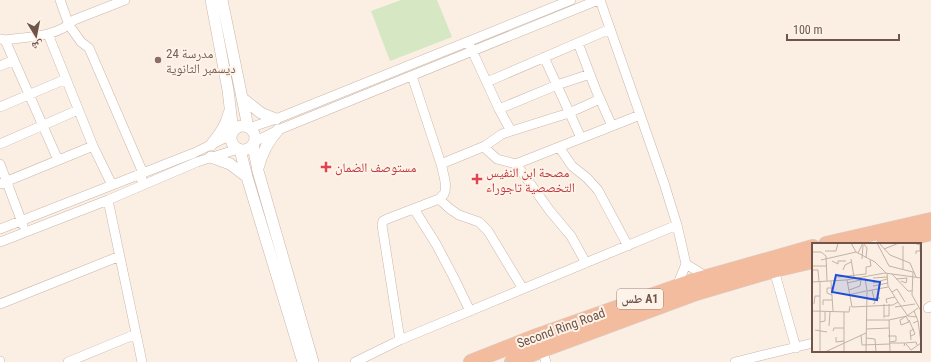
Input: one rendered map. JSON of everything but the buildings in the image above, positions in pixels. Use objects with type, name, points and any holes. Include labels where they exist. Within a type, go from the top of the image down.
[{"type":"highway","points":[[830,243],[931,220]]},
{"type":"highway","points":[[888,243],[931,233]]},
{"type":"highway","name":"Second Ring Road","points":[[471,362],[537,336],[677,286],[812,247]]},
{"type":"highway","name":"Second Ring Road","points":[[512,362],[544,356],[696,293],[812,260]]},
{"type":"street","points":[[60,0],[69,25],[81,42],[89,48],[143,173],[137,188]]},
{"type":"street","points":[[58,160],[14,60],[3,39],[48,34],[69,25],[74,20],[125,0]]},
{"type":"street","points":[[211,0],[228,90],[232,134],[231,138],[233,145],[239,149],[303,362]]},
{"type":"street","points":[[222,0],[248,128],[252,131],[255,138],[253,144],[258,171],[312,362]]},
{"type":"street","points":[[0,242],[108,200],[196,162],[239,149],[247,149],[277,125],[348,90],[571,0]]},
{"type":"street","points":[[0,229],[194,153],[232,134],[235,129],[241,126],[248,128],[277,125],[352,100],[599,0],[664,183],[677,225],[686,264],[677,286]]},
{"type":"street","points":[[487,82],[610,29]]},
{"type":"street","points":[[48,34],[93,146],[112,185]]},
{"type":"street","points":[[487,34],[491,43]]},
{"type":"street","points":[[469,42],[511,131]]},
{"type":"street","points":[[578,43],[612,126]]},
{"type":"street","points":[[544,57],[581,138]]},
{"type":"street","points":[[0,66],[14,60]]},
{"type":"street","points":[[500,109],[590,74]]},
{"type":"street","points":[[400,340],[382,225],[384,221],[439,199],[444,195],[446,189],[441,164],[412,76]]},
{"type":"street","points":[[0,106],[66,78]]},
{"type":"street","points":[[348,90],[352,100]]},
{"type":"street","points":[[242,98],[277,125]]},
{"type":"street","points":[[441,164],[484,146],[502,134],[569,112],[600,99]]},
{"type":"street","points":[[211,145],[226,124],[230,108]]},
{"type":"street","points":[[0,144],[78,110]]},
{"type":"street","points":[[484,146],[497,159],[516,164],[640,115]]},
{"type":"street","points":[[258,171],[262,156],[277,125]]},
{"type":"street","points":[[3,182],[93,146]]},
{"type":"street","points":[[559,147],[572,166],[587,178],[598,190],[628,246]]},
{"type":"street","points":[[211,157],[230,164],[247,177]]},
{"type":"street","points":[[0,164],[3,182],[26,232]]},
{"type":"street","points":[[516,164],[550,211],[572,236],[586,263]]},
{"type":"street","points":[[439,199],[459,215],[480,222],[488,231],[523,289]]},
{"type":"street","points":[[108,200],[142,362]]},
{"type":"street","points":[[414,209],[436,244],[470,311]]},
{"type":"street","points":[[355,362],[400,340],[677,225]]},
{"type":"street","points":[[0,304],[120,256]]},
{"type":"street","points":[[686,264],[707,277]]},
{"type":"street","points":[[774,270],[796,348]]},
{"type":"street","points":[[68,362],[136,334]]},
{"type":"street","points":[[735,362],[770,358],[812,343]]},
{"type":"green space","points":[[401,0],[437,0],[452,37],[390,61],[371,11]]},
{"type":"place","name":"مدرسة 24 ديسمبر الثانوية","points":[[158,60]]},
{"type":"place","name":"مستوصف الضمان","points":[[326,167]]},
{"type":"place","name":"مصحة ابن النفيس التخصصية تاجوراء","points":[[477,179]]}]
